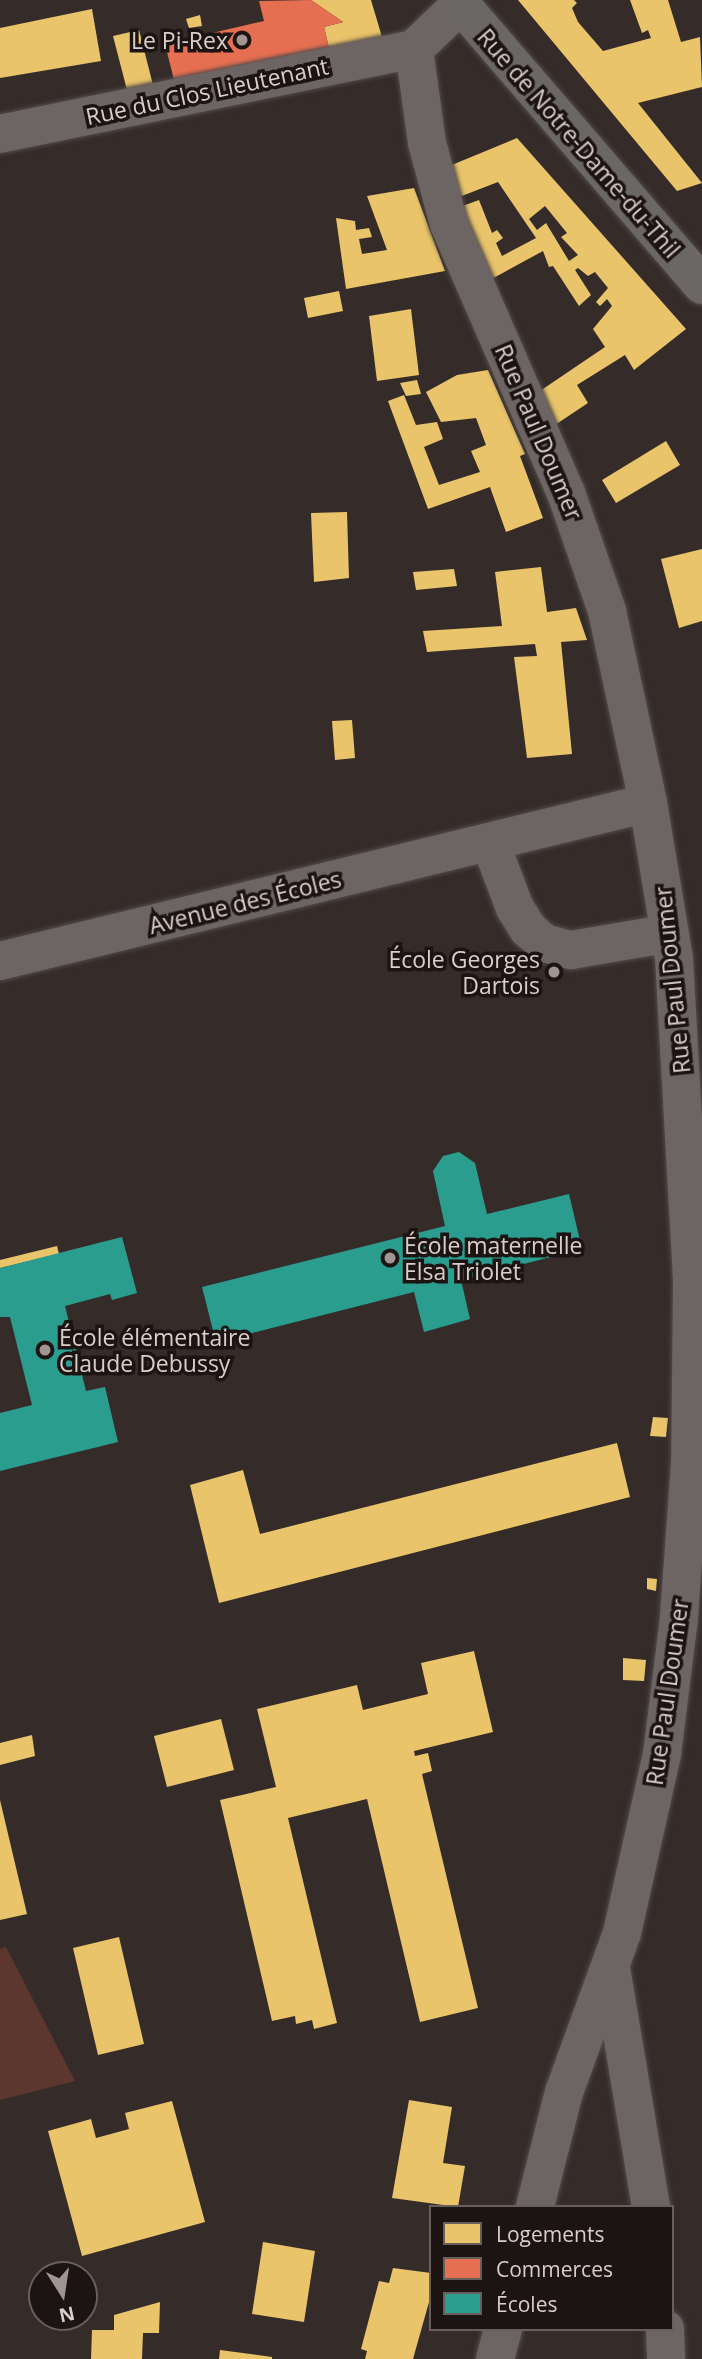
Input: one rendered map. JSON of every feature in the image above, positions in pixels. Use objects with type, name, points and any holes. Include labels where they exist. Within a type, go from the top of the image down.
[{"type":"main road","name":"Rue de Notre-Dame-du-Thil","points":[[458,2],[702,285]]},
{"type":"street","points":[[414,49],[458,2]]},
{"type":"street","name":"Rue du Clos Lieutenant","points":[[0,134],[414,49]]},
{"type":"street","name":"Rue Paul Doumer","points":[[414,49],[439,197],[594,569],[607,611],[648,803],[670,933],[692,1283],[690,1463],[670,1710],[646,1831],[611,1968],[564,2092],[536,2205]]},
{"type":"street","name":"Avenue des Écoles","points":[[0,961],[648,803]]},
{"type":"street","points":[[490,842],[515,908],[528,929],[544,943],[571,950],[670,933]]},
{"type":"street","points":[[611,1968],[651,2205]]},
{"type":"street","points":[[495,2359],[502,2331]]},
{"type":"street","points":[[665,2331],[666,2359]]},
{"type":"shaded area","points":[[6,1947],[75,2081],[0,2100],[0,1949]]},
{"type":"building: Logements","points":[[311,0],[371,0],[382,37],[329,48],[324,27],[343,22]]},
{"type":"building: Logements","points":[[518,0],[574,0],[577,3],[572,8],[578,22],[603,51],[651,38],[648,30],[642,33],[630,0],[668,0],[681,42],[700,37],[702,87],[638,103],[702,183],[677,191]]},
{"type":"building: Logements","points":[[92,9],[101,61],[0,78],[0,28]]},
{"type":"building: Logements","points":[[200,15],[202,26],[189,28],[186,19]]},
{"type":"building: Logements","points":[[139,30],[153,85],[127,90],[113,36]]},
{"type":"building: Logements","points":[[517,138],[686,329],[634,370],[625,355],[577,385],[588,403],[552,427],[537,393],[605,347],[593,329],[612,306],[607,299],[600,306],[596,302],[608,288],[595,272],[588,276],[578,268],[575,270],[591,295],[579,306],[553,266],[549,267],[543,251],[488,281],[457,208],[479,200],[492,233],[497,230],[503,238],[496,243],[502,256],[536,238],[498,182],[454,199],[442,169]],"holes":[[[545,206],[567,233],[561,237],[578,255],[569,261],[546,223],[537,230],[529,219]]]},
{"type":"building: Logements","points":[[414,188],[445,271],[346,289],[336,218],[355,221],[356,230],[369,228],[372,237],[359,239],[362,254],[387,250],[367,196]]},
{"type":"building: Logements","points":[[339,291],[343,311],[308,318],[304,298]]},
{"type":"building: Logements","points":[[411,309],[419,375],[377,381],[369,316]]},
{"type":"building: Logements","points":[[488,370],[525,454],[520,456],[543,518],[506,532],[490,487],[428,509],[388,401],[404,395],[416,425],[437,422],[443,439],[424,447],[439,485],[480,472],[471,451],[486,445],[476,418],[441,422],[426,392],[457,375]]},
{"type":"building: Logements","points":[[417,380],[421,394],[406,396],[400,383]]},
{"type":"building: Logements","points":[[666,441],[680,465],[616,503],[602,480]]},
{"type":"building: Logements","points":[[347,512],[349,578],[314,582],[311,513]]},
{"type":"building: Logements","points":[[702,549],[702,621],[679,628],[661,559]]},
{"type":"building: Logements","points":[[541,567],[547,612],[576,608],[587,640],[561,642],[572,754],[527,758],[514,657],[537,656],[535,644],[427,652],[423,631],[502,626],[495,572]]},
{"type":"building: Logements","points":[[454,569],[457,586],[416,590],[413,572]]},
{"type":"building: Logements","points":[[352,720],[355,758],[335,760],[332,721]]},
{"type":"building: Logements","points":[[57,1246],[59,1254],[0,1268],[0,1260]]},
{"type":"building: Logements","points":[[653,1417],[668,1418],[666,1437],[650,1436]]},
{"type":"building: Logements","points":[[617,1443],[630,1497],[219,1603],[190,1485],[243,1470],[260,1534]]},
{"type":"building: Logements","points":[[647,1578],[657,1579],[656,1591],[647,1589]]},
{"type":"building: Logements","points":[[474,1651],[493,1732],[414,1751],[415,1756],[428,1753],[432,1771],[422,1774],[478,2008],[420,2022],[367,1799],[288,1818],[337,2023],[314,2029],[312,2020],[296,2024],[295,2016],[272,2021],[220,1800],[276,1787],[257,1709],[357,1685],[363,1710],[428,1694],[421,1663]]},
{"type":"building: Logements","points":[[623,1658],[646,1660],[644,1681],[623,1680]]},
{"type":"building: Logements","points":[[221,1719],[234,1770],[167,1787],[154,1736]]},
{"type":"building: Logements","points":[[32,1735],[35,1756],[0,1765],[0,1743]]},
{"type":"building: Logements","points":[[0,1800],[27,1914],[0,1920]]},
{"type":"building: Logements","points":[[119,1937],[144,2044],[98,2055],[73,1948]]},
{"type":"building: Logements","points":[[409,2100],[452,2107],[443,2163],[465,2166],[458,2205],[392,2198]]},
{"type":"building: Logements","points":[[172,2101],[205,2222],[82,2256],[48,2131],[91,2119],[96,2138],[129,2129],[125,2113]]},
{"type":"building: Logements","points":[[263,2242],[315,2251],[304,2322],[252,2314]]},
{"type":"building: Logements","points":[[393,2268],[429,2273],[429,2302],[413,2359],[365,2359],[367,2351],[361,2349],[379,2281],[389,2283]]},
{"type":"building: Logements","points":[[160,2302],[159,2333],[143,2333],[142,2359],[91,2359],[92,2331],[114,2330],[114,2315]]},
{"type":"building: Logements","points":[[220,2350],[272,2357],[272,2359],[219,2359]]},
{"type":"building: Commerces","points":[[311,0],[343,22],[324,27],[329,48],[174,80],[165,44],[264,21],[259,1]]},
{"type":"building: Écoles","points":[[459,1152],[475,1163],[487,1214],[569,1194],[582,1249],[461,1280],[470,1319],[424,1332],[414,1292],[216,1342],[202,1287],[445,1226],[433,1171],[443,1156]]},
{"type":"building: Écoles","points":[[122,1237],[137,1293],[112,1300],[110,1294],[65,1306],[86,1391],[105,1387],[118,1442],[0,1471],[0,1413],[32,1405],[10,1317],[0,1317],[0,1268]]},
{"type":"place","name":"Le Pi-Rex","points":[[242,40]]},
{"type":"place","name":"École Georges Dartois","points":[[554,972]]},
{"type":"place","name":"École maternelle Elsa Triolet","points":[[390,1258]]},
{"type":"place","name":"École élémentaire Claude Debussy","points":[[45,1350]]}]
